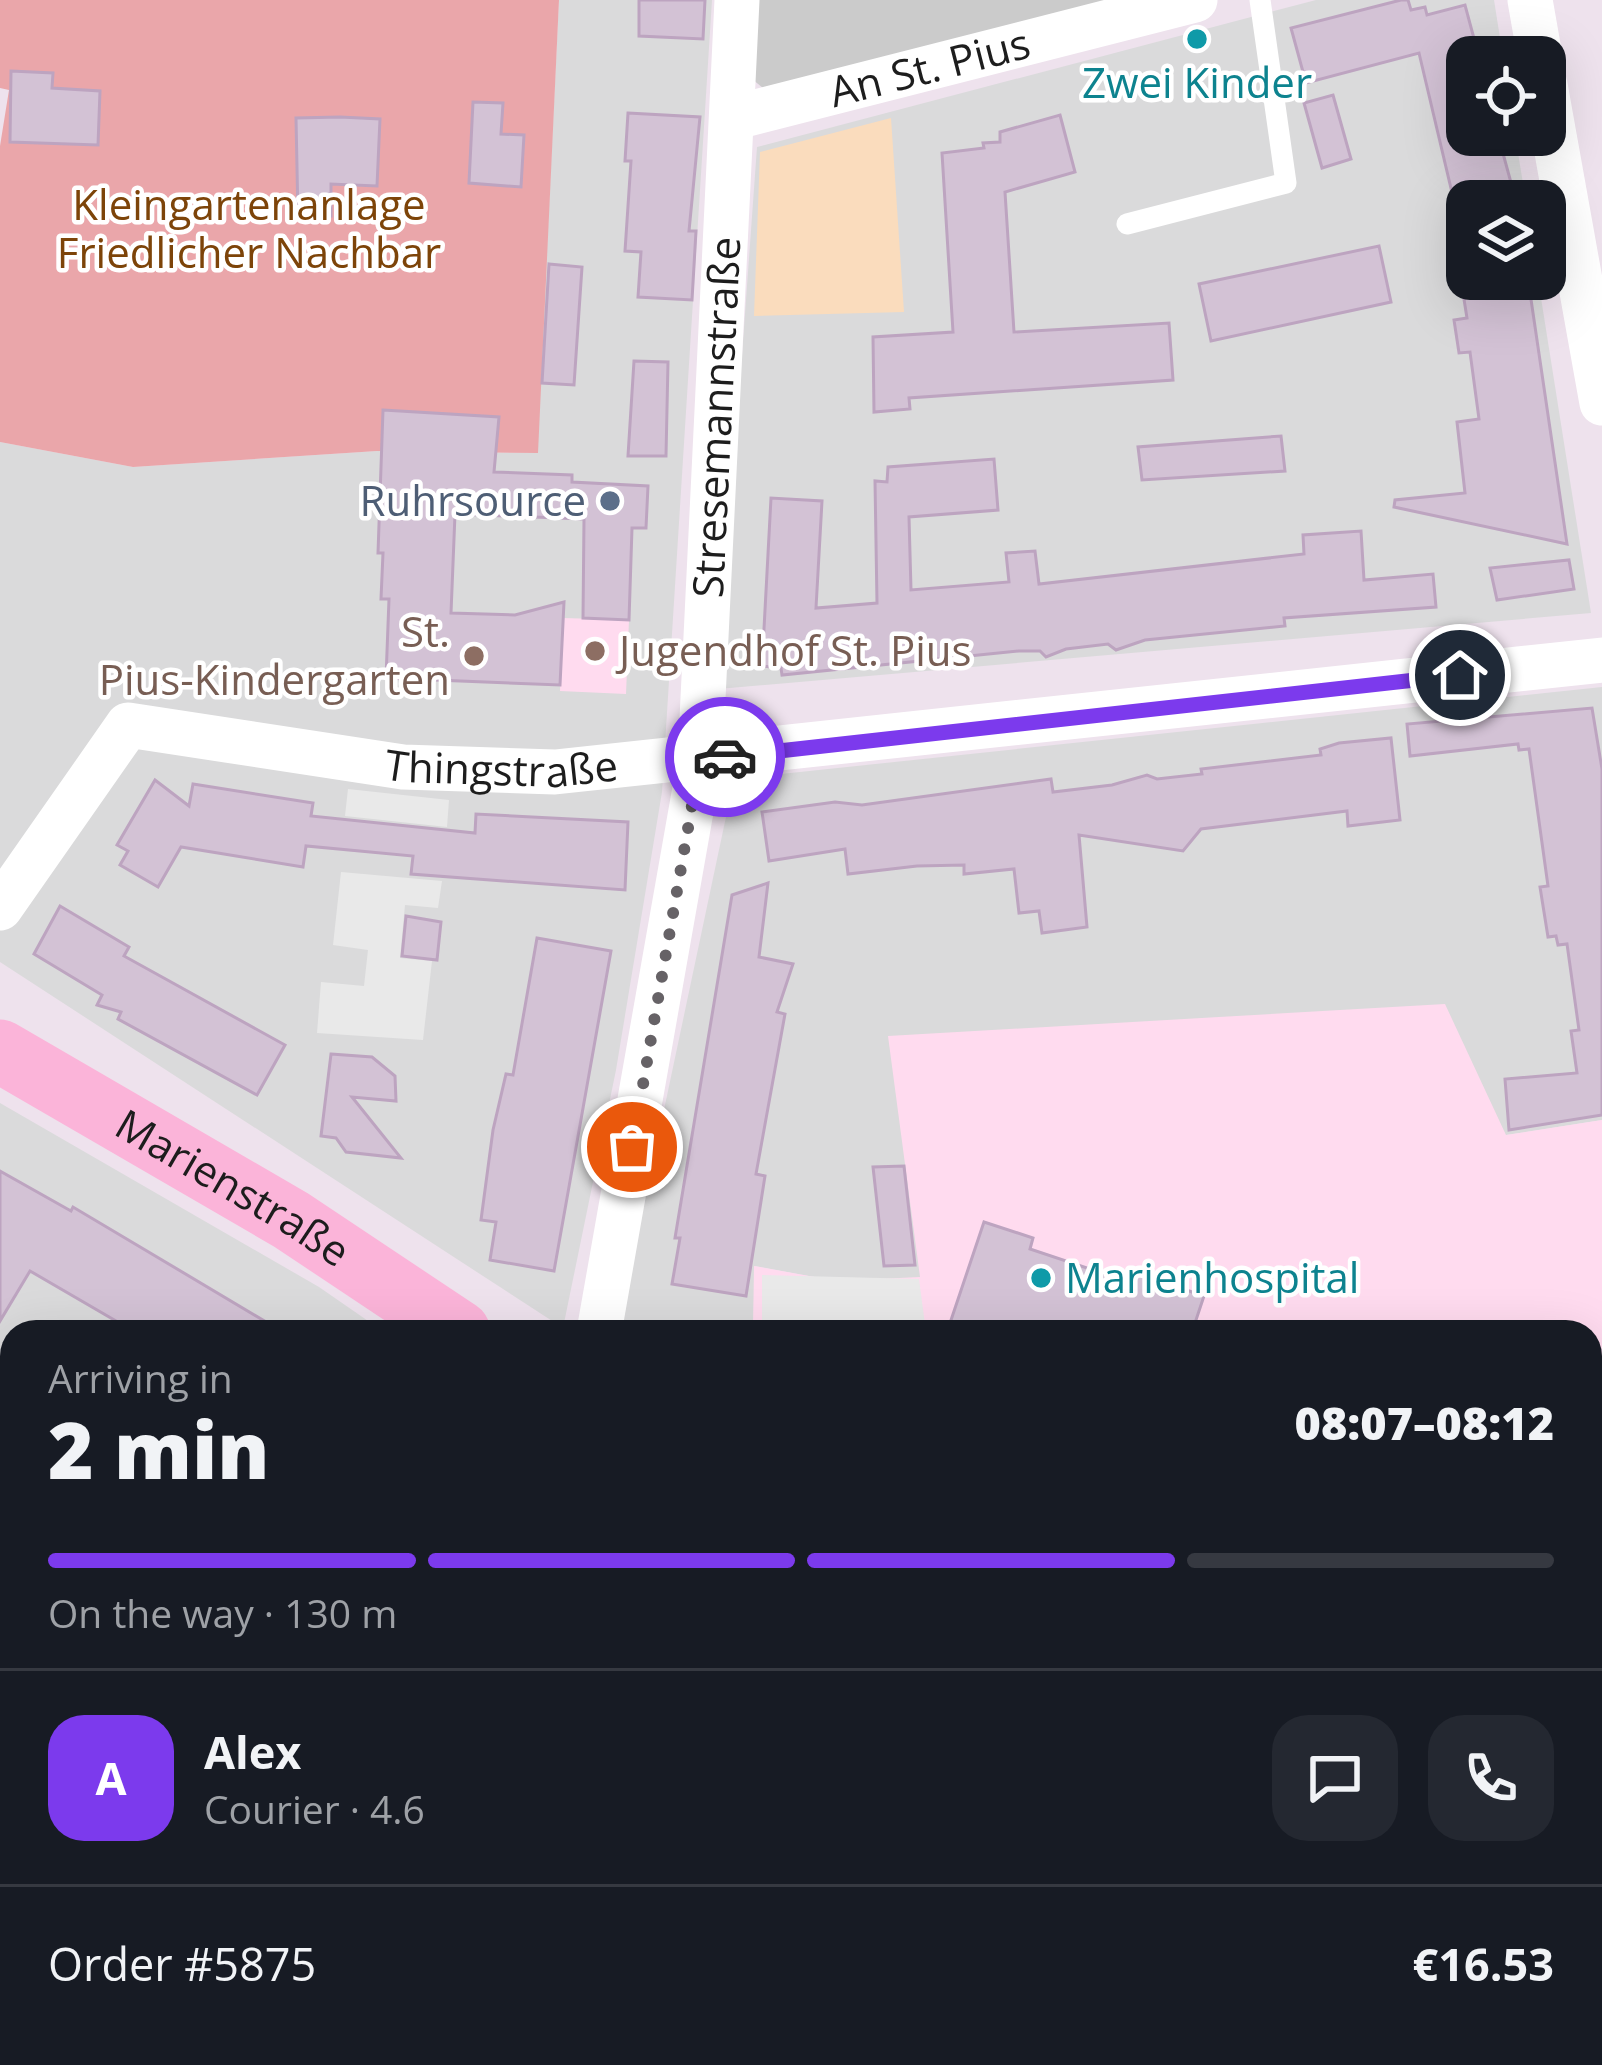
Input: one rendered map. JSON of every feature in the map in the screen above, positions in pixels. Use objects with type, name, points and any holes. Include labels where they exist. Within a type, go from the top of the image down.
[{"type":"main road","name":"Marienstraße","points":[[0,1051],[291,1220],[441,1320]]},
{"type":"street","name":"Stresemannstraße","points":[[601,1320],[700,760],[737,0]]},
{"type":"street","name":"An St. Pius","points":[[733,118],[1195,0]]},
{"type":"street","points":[[1530,0],[1536,36]]},
{"type":"street","points":[[1558,156],[1602,403]]},
{"type":"street","name":"Thingstraße","points":[[0,908],[128,725],[403,767],[555,772],[700,760],[1602,659]]},
{"type":"lane","points":[[1127,224],[1286,183],[1260,0]]},
{"type":"shaded area","points":[[559,0],[712,0],[662,792],[616,1070],[565,1320],[551,1320],[0,962],[0,442],[133,467],[377,451],[537,453]]},
{"type":"shaded area","points":[[749,0],[1130,0],[763,88],[752,79]]},
{"type":"shaded area","points":[[1316,0],[1494,0],[1500,36],[1446,36],[1446,156],[1518,156],[1522,180],[1446,180],[1446,300],[1541,300],[1591,613],[718,689],[757,147]]},
{"type":"shaded area","points":[[891,118],[904,312],[754,316],[760,152]]},
{"type":"shaded area","name":"Jugendhof St. Pius","points":[[563,618],[629,620],[626,694],[560,691]]},
{"type":"shaded area","points":[[1602,687],[1602,1120],[1506,1135],[889,1036],[921,1278],[836,1281],[755,1266],[753,1320],[620,1320],[734,779]]},
{"type":"shaded area","points":[[348,789],[449,800],[447,827],[345,816]]},
{"type":"shaded area","points":[[341,872],[442,881],[438,908],[405,905],[400,958],[432,961],[423,1040],[317,1033],[321,982],[364,986],[368,950],[333,945]]},
{"type":"shaded area","points":[[1445,1004],[1506,1135],[1602,1120],[1602,1320],[753,1320],[754,1266],[836,1281],[920,1277],[888,1036]]},
{"type":"shaded area","points":[[0,1103],[319,1287],[367,1320],[0,1320]]},
{"type":"shaded area","points":[[762,1275],[919,1279],[924,1320],[762,1320]]},
{"type":"green space","name":"Kleingartenanlage Friedlicher Nachbar","points":[[0,0],[559,0],[538,453],[377,451],[133,467],[0,442],[0,146],[9,90],[0,88]]},
{"type":"building","points":[[639,0],[705,0],[703,39],[639,36]]},
{"type":"building","points":[[1401,0],[1408,0],[1411,10],[1425,7],[1427,15],[1465,5],[1473,36],[1446,36],[1446,156],[1504,156],[1510,180],[1449,180],[1419,53],[1306,83],[1291,28]]},
{"type":"building","points":[[11,71],[53,73],[52,88],[100,91],[98,145],[10,142]]},
{"type":"building","points":[[1333,95],[1351,159],[1322,168],[1304,103]]},
{"type":"building","points":[[473,102],[503,103],[501,134],[524,135],[521,187],[469,183]]},
{"type":"building","points":[[628,113],[700,117],[689,231],[696,231],[692,300],[638,297],[641,252],[625,251],[631,161],[625,161]]},
{"type":"building","points":[[1060,115],[1075,172],[1005,192],[1014,332],[1169,323],[1173,380],[909,398],[910,409],[874,412],[873,337],[953,332],[942,153],[984,148],[983,143],[1000,142],[1000,132]]},
{"type":"building","points":[[296,118],[380,119],[377,186],[331,184],[331,216],[298,217]]},
{"type":"building","points":[[1379,246],[1391,302],[1211,341],[1199,284]]},
{"type":"building","points":[[549,264],[582,267],[574,385],[542,383]]},
{"type":"building","points":[[1464,300],[1531,300],[1567,544],[1394,507],[1395,500],[1465,493],[1457,422],[1479,419],[1470,352],[1459,353],[1454,320],[1467,318]]},
{"type":"building","points":[[634,361],[668,362],[666,456],[628,456]]},
{"type":"building","points":[[383,410],[499,417],[494,472],[572,475],[572,482],[648,486],[646,528],[632,528],[629,620],[583,618],[584,519],[455,514],[451,613],[515,615],[564,602],[560,685],[386,678],[389,599],[381,599],[383,553],[378,553]]},
{"type":"building","points":[[1281,436],[1285,471],[1142,480],[1138,447]]},
{"type":"building","points":[[994,459],[998,510],[909,517],[911,590],[1009,582],[1006,553],[1035,551],[1039,584],[1304,554],[1303,535],[1361,531],[1364,580],[1433,574],[1436,607],[1284,618],[1285,626],[1145,640],[1116,650],[1108,644],[1066,649],[1046,657],[1040,651],[1019,651],[782,675],[781,668],[762,666],[771,498],[822,501],[816,608],[877,603],[875,481],[887,482],[888,467]]},
{"type":"building","points":[[1569,560],[1574,589],[1497,600],[1490,568]]},
{"type":"building","points":[[1592,708],[1602,769],[1602,1115],[1509,1130],[1505,1079],[1577,1073],[1571,1031],[1579,1030],[1567,944],[1558,945],[1556,936],[1548,937],[1540,887],[1548,886],[1529,749],[1519,750],[1518,744],[1410,756],[1407,724]]},
{"type":"building","points":[[1391,738],[1400,820],[1348,826],[1347,811],[1201,829],[1183,851],[1079,835],[1087,927],[1042,933],[1039,911],[1019,913],[1014,869],[964,874],[964,865],[917,866],[848,874],[845,849],[769,861],[762,812],[835,802],[862,805],[1051,779],[1053,792],[1112,785],[1147,775],[1157,779],[1202,774],[1201,769],[1321,755],[1320,749],[1339,743]]},
{"type":"building","points":[[155,780],[189,806],[193,784],[313,803],[311,816],[475,833],[476,814],[628,822],[625,890],[411,874],[413,856],[306,846],[303,867],[181,847],[158,887],[120,865],[128,851],[117,845]]},
{"type":"building","points":[[768,883],[759,957],[793,964],[777,1012],[785,1014],[756,1174],[765,1176],[746,1296],[672,1284],[680,1238],[675,1238],[732,895]]},
{"type":"building","points":[[60,906],[129,947],[124,956],[285,1045],[257,1095],[118,1019],[121,1012],[97,1005],[102,995],[34,954]]},
{"type":"building","points":[[406,916],[441,922],[437,960],[402,956]]},
{"type":"building","points":[[537,938],[611,951],[554,1271],[490,1260],[496,1222],[481,1220],[493,1130],[506,1074],[513,1075]]},
{"type":"building","points":[[331,1054],[372,1057],[395,1076],[396,1101],[352,1097],[401,1158],[346,1152],[336,1138],[321,1136]]},
{"type":"building","points":[[904,1166],[915,1265],[884,1266],[873,1167]]},
{"type":"building","points":[[0,1171],[71,1211],[73,1207],[263,1320],[114,1320],[30,1271],[0,1320]]},
{"type":"building","name":"Marienhospital","points":[[984,1222],[1033,1238],[1030,1249],[1132,1283],[1136,1273],[1204,1296],[1196,1320],[951,1320]]},
{"type":"way so far","points":[[632,1147],[700,760],[725,757]]},
{"type":"place","name":"Zwei Kinder","points":[[1197,39]]},
{"type":"place","name":"Ruhrsource","points":[[610,501]]},
{"type":"place","name":"Jugendhof St. Pius","points":[[595,651]]},
{"type":"place","name":"St. Pius-Kindergarten","points":[[474,656]]},
{"type":"place","name":"Marienhospital","points":[[1041,1278]]},
{"type":"route","points":[[725,757],[1460,675]]}]
